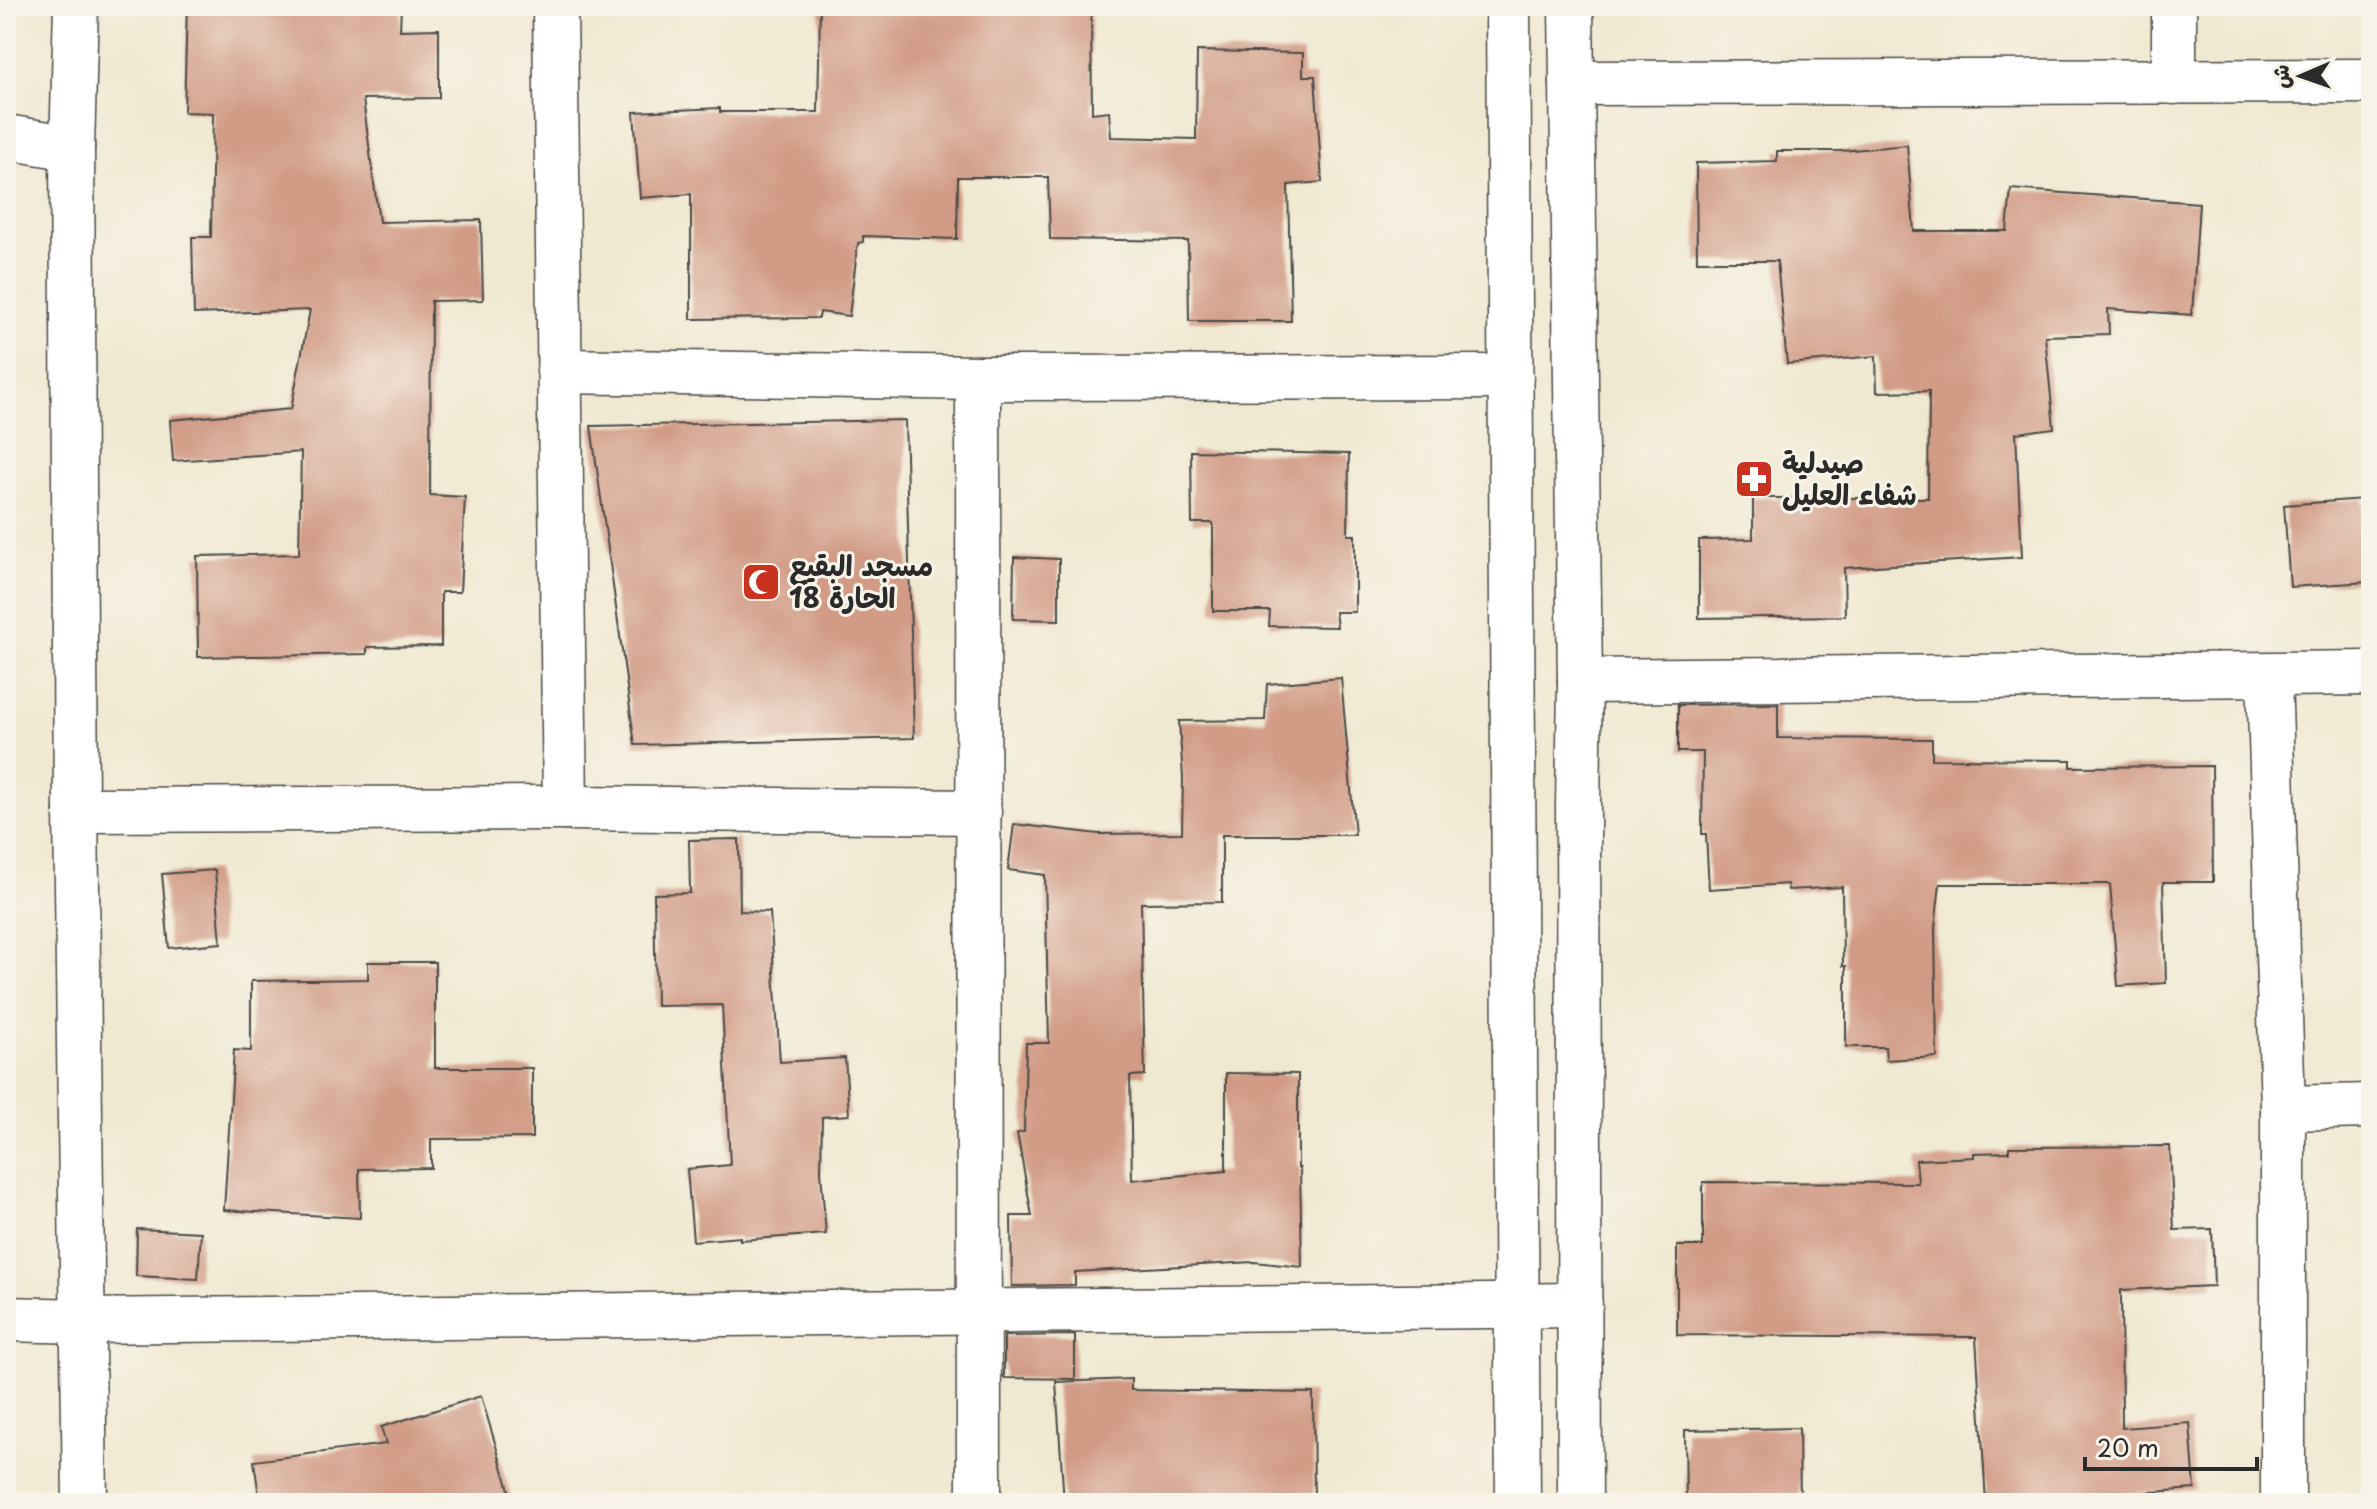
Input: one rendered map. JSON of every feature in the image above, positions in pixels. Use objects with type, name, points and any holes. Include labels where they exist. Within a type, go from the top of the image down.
[{"type":"street","points":[[76,6],[72,148],[85,1503]]},
{"type":"street","points":[[555,6],[565,808]]},
{"type":"street","points":[[1508,6],[1518,1503]]},
{"type":"street","points":[[1571,6],[1580,681],[1580,1503]]},
{"type":"street","points":[[2174,6],[2174,82]]},
{"type":"street","points":[[1572,83],[2371,81]]},
{"type":"street","points":[[6,137],[72,148]]},
{"type":"street","points":[[559,371],[978,378],[1511,377]]},
{"type":"street","points":[[978,378],[979,1503]]},
{"type":"street","points":[[1580,681],[2371,673]]},
{"type":"street","points":[[2269,675],[2283,1108],[2283,1503]]},
{"type":"street","points":[[76,810],[565,808],[979,812]]},
{"type":"street","points":[[2283,1108],[2371,1106]]},
{"type":"street","points":[[6,1319],[82,1321],[1580,1305]]},
{"type":"building","points":[[187,6],[401,6],[400,30],[439,29],[439,98],[363,99],[379,222],[481,220],[483,300],[431,301],[430,495],[465,497],[460,592],[441,592],[441,646],[367,647],[367,654],[198,657],[197,556],[299,554],[301,452],[173,461],[170,420],[291,409],[310,310],[194,314],[192,237],[211,237],[213,113],[184,112]]},
{"type":"building","points":[[820,6],[1091,6],[1092,113],[1109,111],[1111,137],[1196,139],[1197,51],[1303,53],[1303,76],[1315,76],[1322,182],[1288,185],[1291,321],[1189,321],[1188,241],[1050,239],[1048,177],[958,177],[957,239],[863,236],[863,242],[858,243],[849,316],[820,312],[819,318],[691,319],[691,194],[640,198],[634,112],[720,108],[720,112],[818,112]]},
{"type":"building","points":[[1907,145],[1914,231],[2007,231],[2011,189],[2199,203],[2192,315],[2108,309],[2109,334],[2045,336],[2054,428],[2016,433],[2022,557],[1844,568],[1845,616],[1699,618],[1699,540],[1753,539],[1753,498],[1928,498],[1929,391],[1877,392],[1876,356],[1787,364],[1777,261],[1697,261],[1696,163],[1777,161],[1777,151],[1841,151]]},
{"type":"building","name":"مسجد البقيع الحارة 18","points":[[905,420],[914,738],[635,745],[591,426]]},
{"type":"building","points":[[1191,451],[1349,454],[1348,535],[1355,535],[1355,612],[1335,612],[1337,627],[1269,626],[1270,611],[1213,611],[1213,523],[1192,523]]},
{"type":"building","points":[[2363,499],[2368,582],[2290,587],[2284,505]]},
{"type":"building","points":[[1014,557],[1059,559],[1059,620],[1013,619]]},
{"type":"building","points":[[1341,678],[1355,835],[1222,835],[1222,902],[1141,903],[1145,1075],[1130,1076],[1132,1180],[1226,1171],[1226,1073],[1298,1074],[1302,1267],[1254,1262],[1075,1272],[1075,1285],[1012,1286],[1011,1216],[1032,1216],[1017,1133],[1024,1132],[1026,1043],[1049,1043],[1045,875],[1008,870],[1014,824],[1099,834],[1182,833],[1183,777],[1179,721],[1265,720],[1267,684]]},
{"type":"building","points":[[1778,704],[1778,738],[1932,739],[1932,759],[2071,760],[2071,767],[2212,766],[2213,882],[2163,882],[2166,983],[2118,986],[2110,884],[1940,884],[1935,928],[1937,1057],[1886,1060],[1885,1047],[1846,1047],[1842,887],[1788,890],[1787,884],[1709,889],[1706,834],[1702,834],[1703,752],[1678,752],[1678,705]]},
{"type":"building","points":[[739,839],[740,911],[770,912],[780,1062],[845,1058],[849,1115],[822,1117],[821,1172],[826,1234],[693,1241],[687,1169],[730,1165],[722,1005],[656,1006],[654,894],[690,893],[689,840]]},
{"type":"building","points":[[215,870],[221,943],[169,948],[162,874]]},
{"type":"building","points":[[368,962],[435,962],[435,1068],[532,1068],[532,1138],[431,1139],[431,1168],[359,1169],[360,1218],[224,1210],[234,1050],[251,1051],[251,981],[368,979]]},
{"type":"building","points":[[2170,1146],[2174,1230],[2212,1229],[2214,1286],[2121,1290],[2122,1428],[2190,1423],[2195,1489],[2049,1499],[2049,1503],[1986,1503],[1976,1337],[1677,1335],[1677,1246],[1703,1246],[1703,1182],[1918,1183],[1916,1160],[1974,1157],[1974,1153],[2009,1152],[2009,1147]]},
{"type":"building","points":[[137,1229],[201,1232],[198,1279],[136,1276]]},
{"type":"building","points":[[1075,1335],[1075,1379],[1004,1378],[1004,1336]]},
{"type":"building","points":[[1131,1379],[1131,1390],[1313,1393],[1314,1503],[1064,1503],[1056,1382]]},
{"type":"building","points":[[481,1396],[513,1503],[260,1503],[254,1461],[386,1444],[381,1427]]},
{"type":"building","points":[[1799,1428],[1800,1503],[1686,1503],[1685,1430]]},
{"type":"place","name":"صيدلية شفاء العليل","points":[[1754,479]]},
{"type":"place","name":"مسجد البقيع الحارة 18","points":[[761,582]]}]
